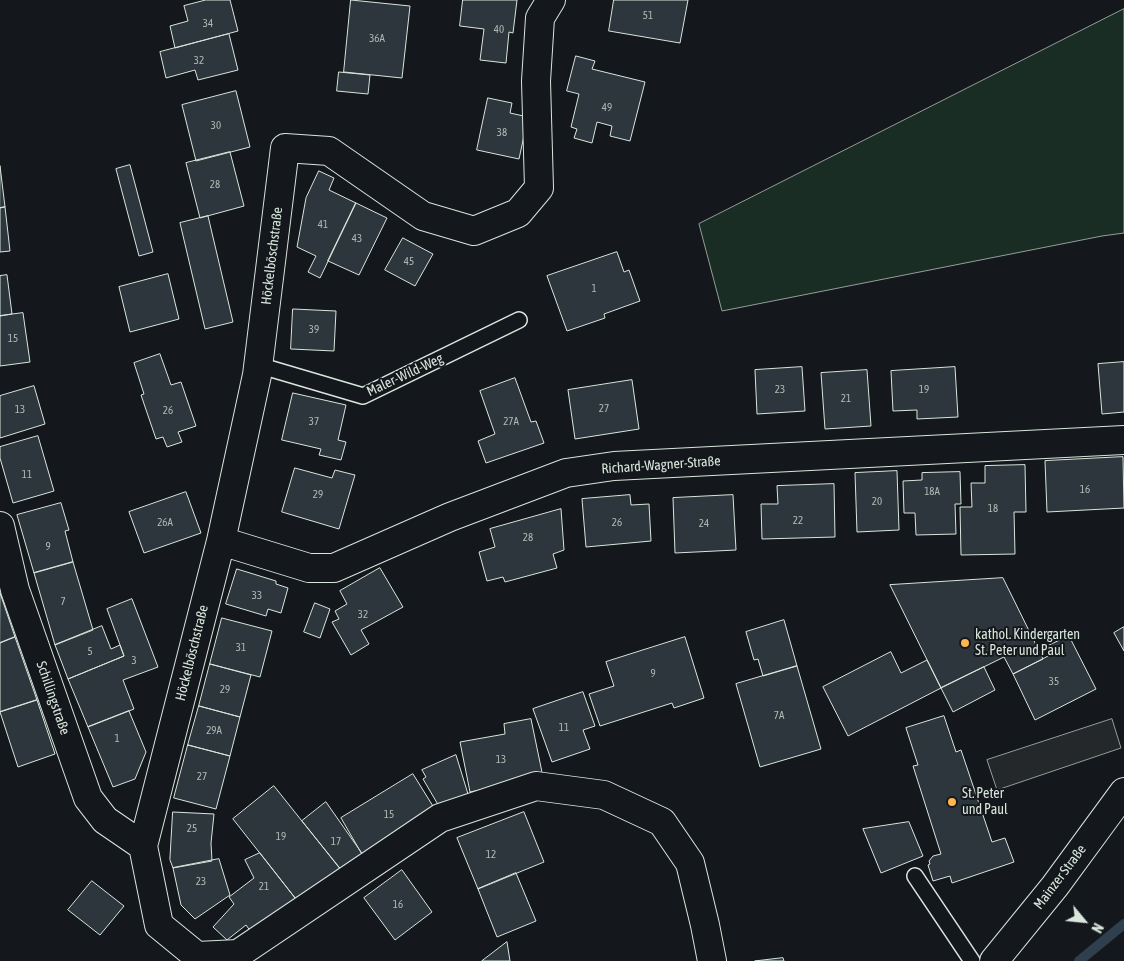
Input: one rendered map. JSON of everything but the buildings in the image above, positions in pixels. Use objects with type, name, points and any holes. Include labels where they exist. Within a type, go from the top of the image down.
[{"type":"street","name":"Höckelböschstraße","points":[[551,0],[540,18],[536,81],[539,188],[518,213],[474,231],[422,216],[329,150],[285,148],[258,365],[221,541],[143,846],[159,925],[197,956],[238,954],[440,818],[536,786],[604,795],[662,822],[690,863],[712,961]]},
{"type":"street","name":"Richard-Wagner-Straße","points":[[221,541],[309,568],[334,568],[450,517],[566,473],[614,466],[1124,440]]},
{"type":"street","name":"Schillingstraße","points":[[0,526],[15,590],[88,798],[105,820],[143,846]]},
{"type":"street","name":"Mainzer Straße","points":[[994,961],[1055,886],[1124,792]]},
{"type":"lane","name":"Maler-Wild-Weg","points":[[258,365],[363,396],[519,320]]},
{"type":"lane","points":[[915,876],[972,961]]},
{"type":"green space","points":[[1124,9],[1124,233],[722,311],[699,224]]},
{"type":"shaded area","points":[[1112,719],[1121,748],[997,790],[987,760]]},
{"type":"waterway","points":[[1079,961],[1124,924]]},
{"type":"place","name":"kathol. Kindergarten St. Peter und Paul","points":[[965,643]]},
{"type":"place","name":"St. Peter und Paul","points":[[952,802]]}]
